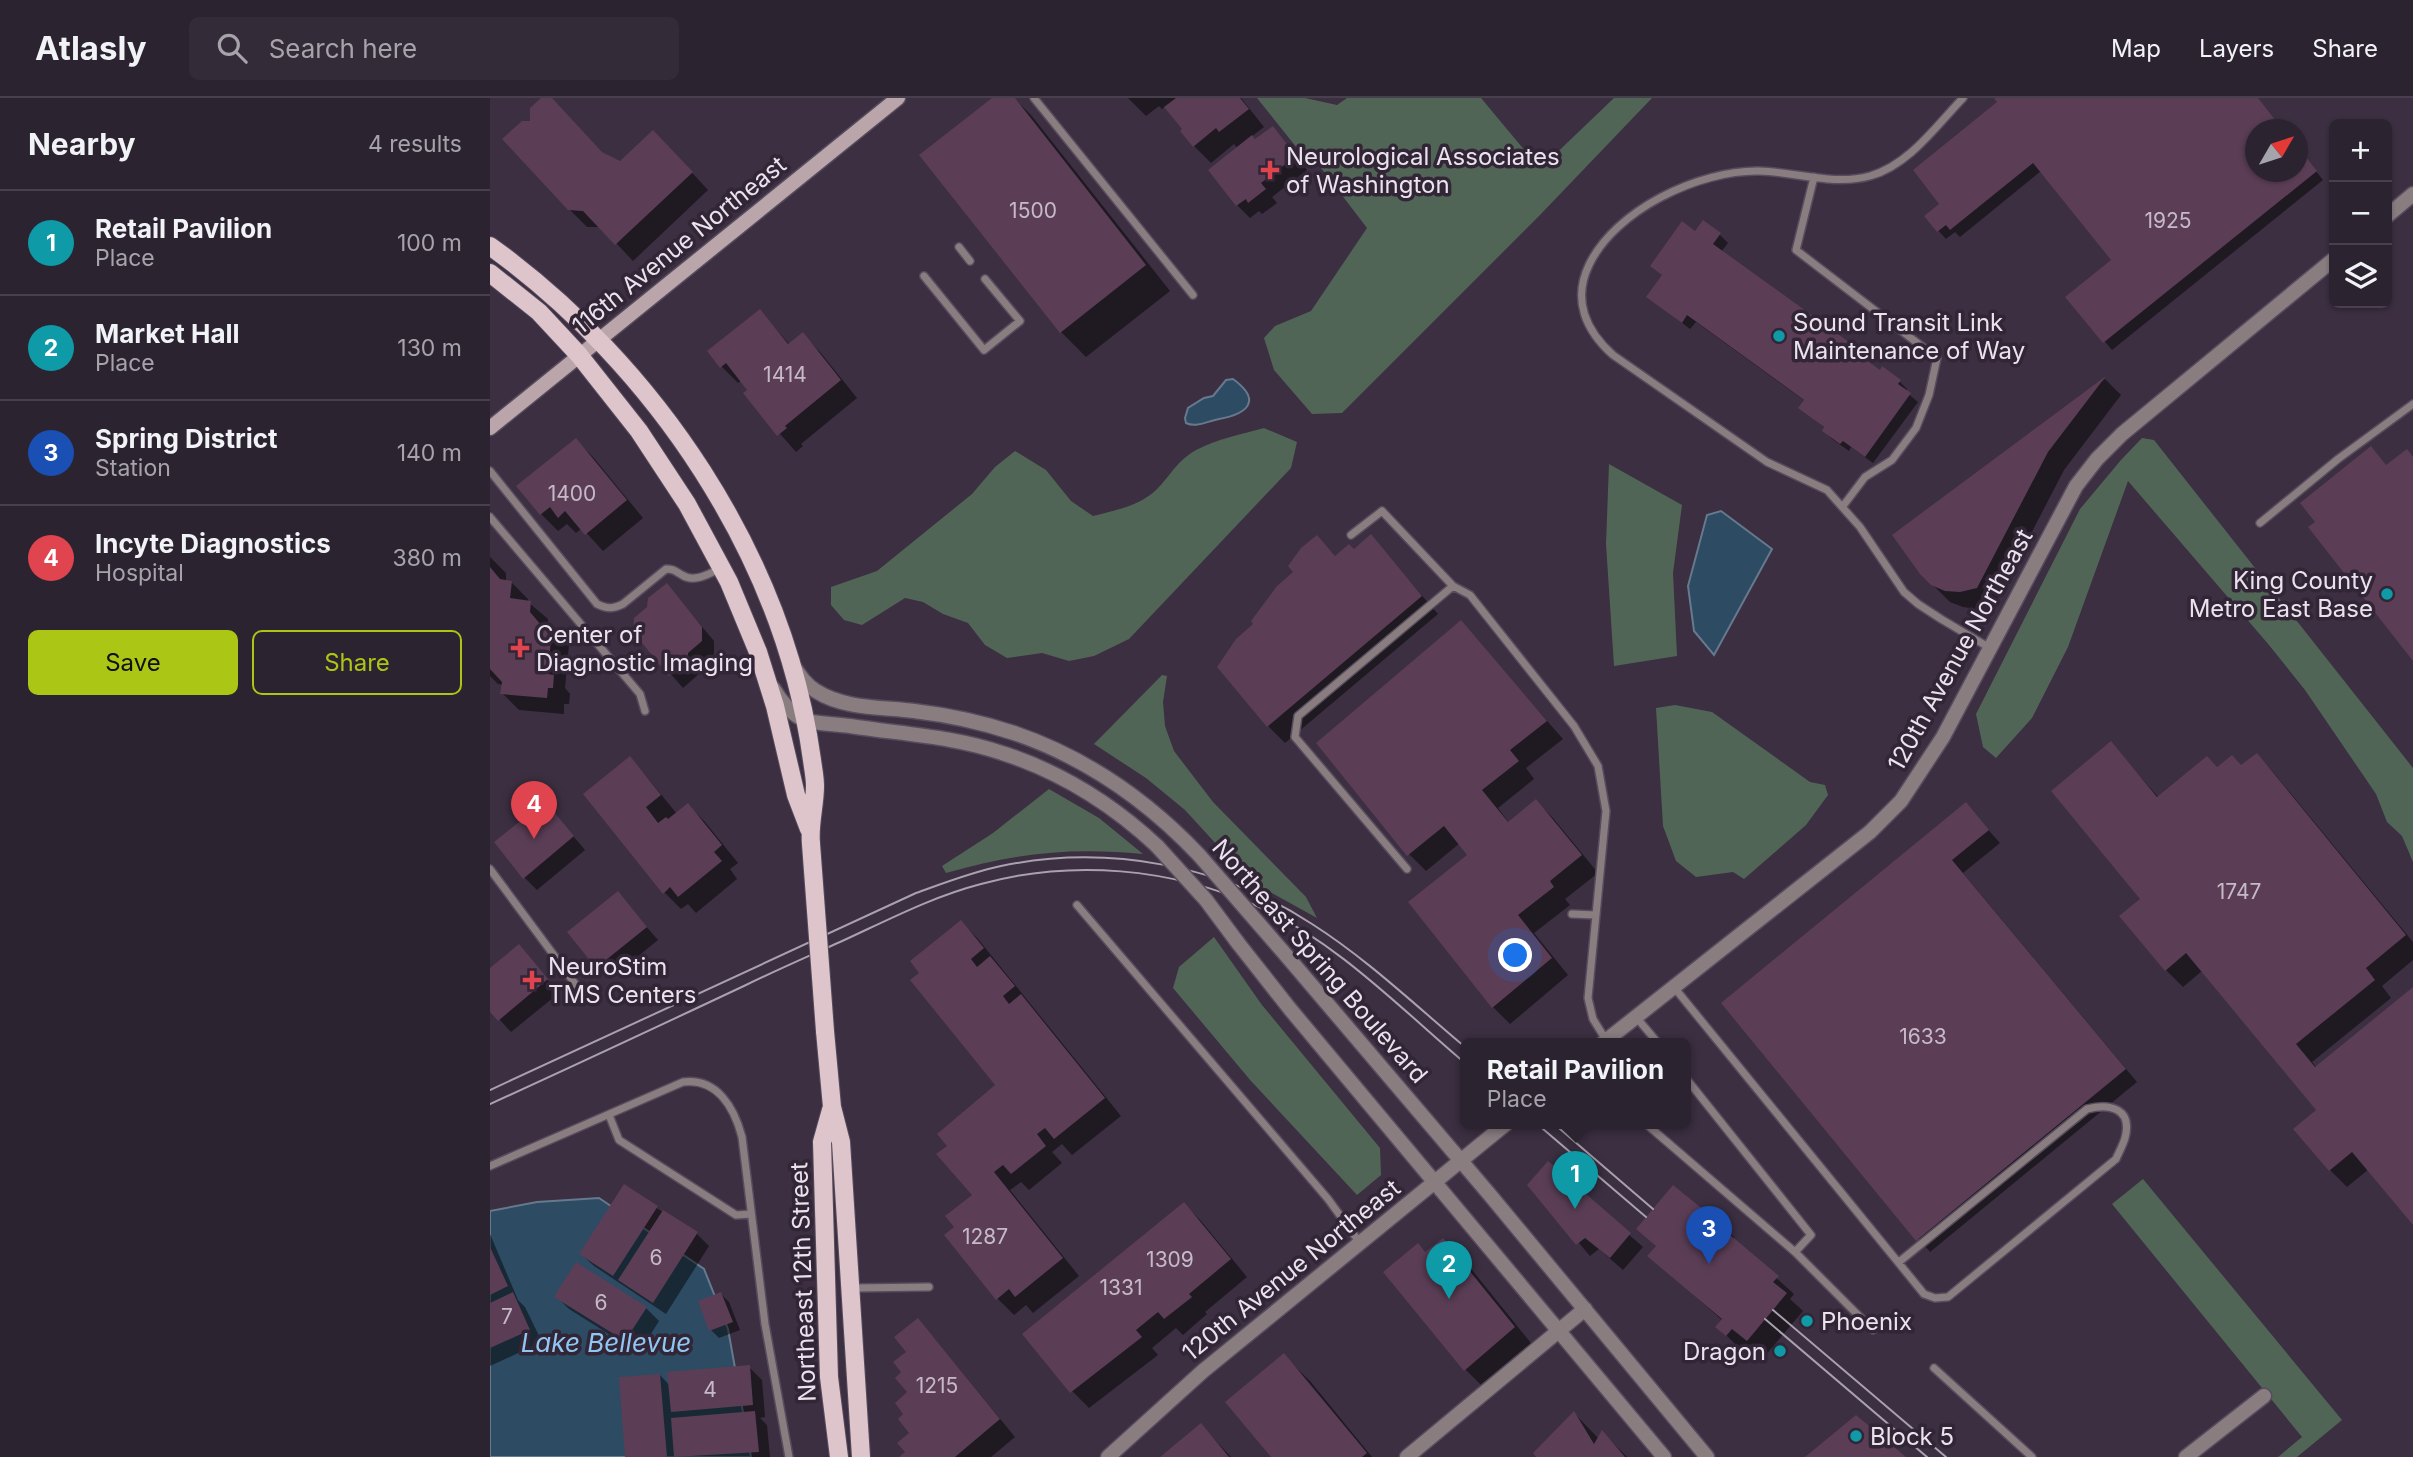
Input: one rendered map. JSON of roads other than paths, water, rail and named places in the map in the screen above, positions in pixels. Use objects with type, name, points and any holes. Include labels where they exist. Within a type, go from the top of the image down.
[{"type":"main road","name":"116th Avenue Northeast","points":[[490,428],[898,98]]},
{"type":"main road","name":"Northeast 12th Street","points":[[490,246],[552,294],[599,339],[678,438],[719,500],[763,589],[789,661],[805,721],[815,787],[810,837],[832,1107],[841,1142],[861,1457]]},
{"type":"main road","name":"Northeast 12th Street","points":[[490,274],[539,312],[579,355],[639,431],[666,470],[722,568],[768,681],[796,795],[810,837]]},
{"type":"main road","name":"Northeast 12th Street","points":[[832,1107],[822,1142],[829,1377],[839,1457]]},
{"type":"street","points":[[2392,212],[2413,194]]},
{"type":"street","name":"120th Avenue Northeast","points":[[1608,1038],[1870,832],[1901,801],[1943,737],[2076,486],[2097,459],[2122,434],[2329,263]]},
{"type":"street","name":"Northeast Spring Boulevard","points":[[789,661],[803,680],[815,690],[843,703],[956,717],[990,725],[1039,742],[1091,766],[1139,798],[1170,824],[1285,954],[1707,1457]]},
{"type":"street","points":[[768,681],[786,706],[805,721]]},
{"type":"street","name":"Northeast Spring Boulevard","points":[[805,721],[920,734],[971,744],[1023,760],[1073,783],[1111,807],[1157,846],[1206,900],[1238,943],[1664,1457]]},
{"type":"street","name":"120th Avenue Northeast","points":[[1108,1457],[1203,1371],[1500,1129]]},
{"type":"street","points":[[1407,1457],[1585,1309]]},
{"type":"street","points":[[2186,1457],[2264,1396]]},
{"type":"lane","points":[[1034,98],[1193,296]]},
{"type":"lane","points":[[1963,98],[1899,163],[1871,176],[1840,180],[1758,171],[1725,174],[1691,182],[1669,192],[1626,222],[1593,257],[1581,289],[1587,324],[1613,355],[1767,462],[1827,490],[1843,506],[1904,592],[1917,604],[1990,648]]},
{"type":"lane","points":[[1814,177],[1796,250],[1937,358],[1929,395],[1916,428],[1892,460],[1865,477],[1843,506]]},
{"type":"lane","points":[[959,247],[970,261]]},
{"type":"lane","points":[[924,276],[984,351],[1020,321],[985,279]]},
{"type":"lane","points":[[2259,523],[2338,459],[2413,404]]},
{"type":"lane","points":[[490,471],[597,604],[606,608],[623,604],[666,569],[675,569],[684,577],[692,579],[722,568]]},
{"type":"lane","points":[[1351,535],[1382,511],[1453,586],[1470,595],[1574,726],[1598,766],[1606,811],[1588,998],[1593,1019],[1602,1038]]},
{"type":"lane","points":[[490,517],[640,694],[645,710]]},
{"type":"lane","points":[[1407,869],[1295,737],[1298,716],[1453,586]]},
{"type":"lane","points":[[490,869],[576,985]]},
{"type":"lane","points":[[1077,905],[1328,1199],[1360,1243]]},
{"type":"lane","points":[[1572,914],[1596,915]]},
{"type":"lane","points":[[1673,986],[1924,1294],[1935,1298],[1948,1297],[2116,1159],[2126,1136],[2126,1119],[2117,1109],[2102,1105],[2087,1110],[1899,1262]]},
{"type":"lane","points":[[1635,1016],[1654,1038]]},
{"type":"lane","points":[[490,1166],[683,1082],[705,1084],[718,1091],[737,1118],[742,1137],[765,1324],[789,1457]]},
{"type":"lane","points":[[1691,1085],[1811,1235],[1795,1252]]},
{"type":"lane","points":[[608,1115],[620,1140],[736,1215],[751,1214]]},
{"type":"lane","points":[[1651,1129],[1795,1252],[1873,1330]]},
{"type":"lane","points":[[850,1288],[929,1287]]},
{"type":"lane","points":[[1934,1368],[2032,1457]]},
{"type":"water","points":[[1233,379],[1247,394],[1249,400],[1244,410],[1202,424],[1186,423],[1188,408],[1213,396],[1226,380]]},
{"type":"water","points":[[1721,511],[1772,549],[1714,655],[1694,631],[1688,586],[1707,515]]},
{"type":"water","name":"Lake Bellevue","points":[[599,1198],[704,1269],[728,1329],[751,1457],[490,1457],[490,1211],[537,1202]]},
{"type":"tram line","points":[[490,1090],[916,893],[1001,866],[1082,857],[1122,859],[1202,874],[1277,904],[1352,952],[1460,1043]]},
{"type":"tram line","points":[[490,1104],[769,974],[962,889],[1015,876],[1086,870],[1121,871],[1190,883],[1257,906],[1314,938],[1340,957],[1460,1059]]},
{"type":"tram line","points":[[1543,1129],[1646,1217]]},
{"type":"tram line","points":[[1560,1129],[1653,1209]]},
{"type":"tram line","points":[[1773,1310],[1946,1457]]},
{"type":"tram line","points":[[1765,1319],[1927,1457]]},
{"type":"place","name":"Neurological Associates of Washington","points":[[1270,170]]},
{"type":"place","name":"Sound Transit Link Maintenance of Way","points":[[1779,336]]},
{"type":"place","name":"King County Metro East Base","points":[[2387,594]]},
{"type":"place","name":"Center of Diagnostic Imaging","points":[[520,648]]},
{"type":"place","name":"Incyte Diagnostics","points":[[534,839]]},
{"type":"place","name":"NeuroStim TMS Centers","points":[[532,980]]},
{"type":"place","name":"Retail Pavilion","points":[[1575,1209]]},
{"type":"place","name":"Spring District","points":[[1709,1264]]},
{"type":"place","name":"Market Hall","points":[[1449,1299]]},
{"type":"place","name":"Phoenix","points":[[1807,1321]]},
{"type":"place","name":"Dragon","points":[[1780,1351]]},
{"type":"place","name":"Block 5","points":[[1856,1436]]}]
